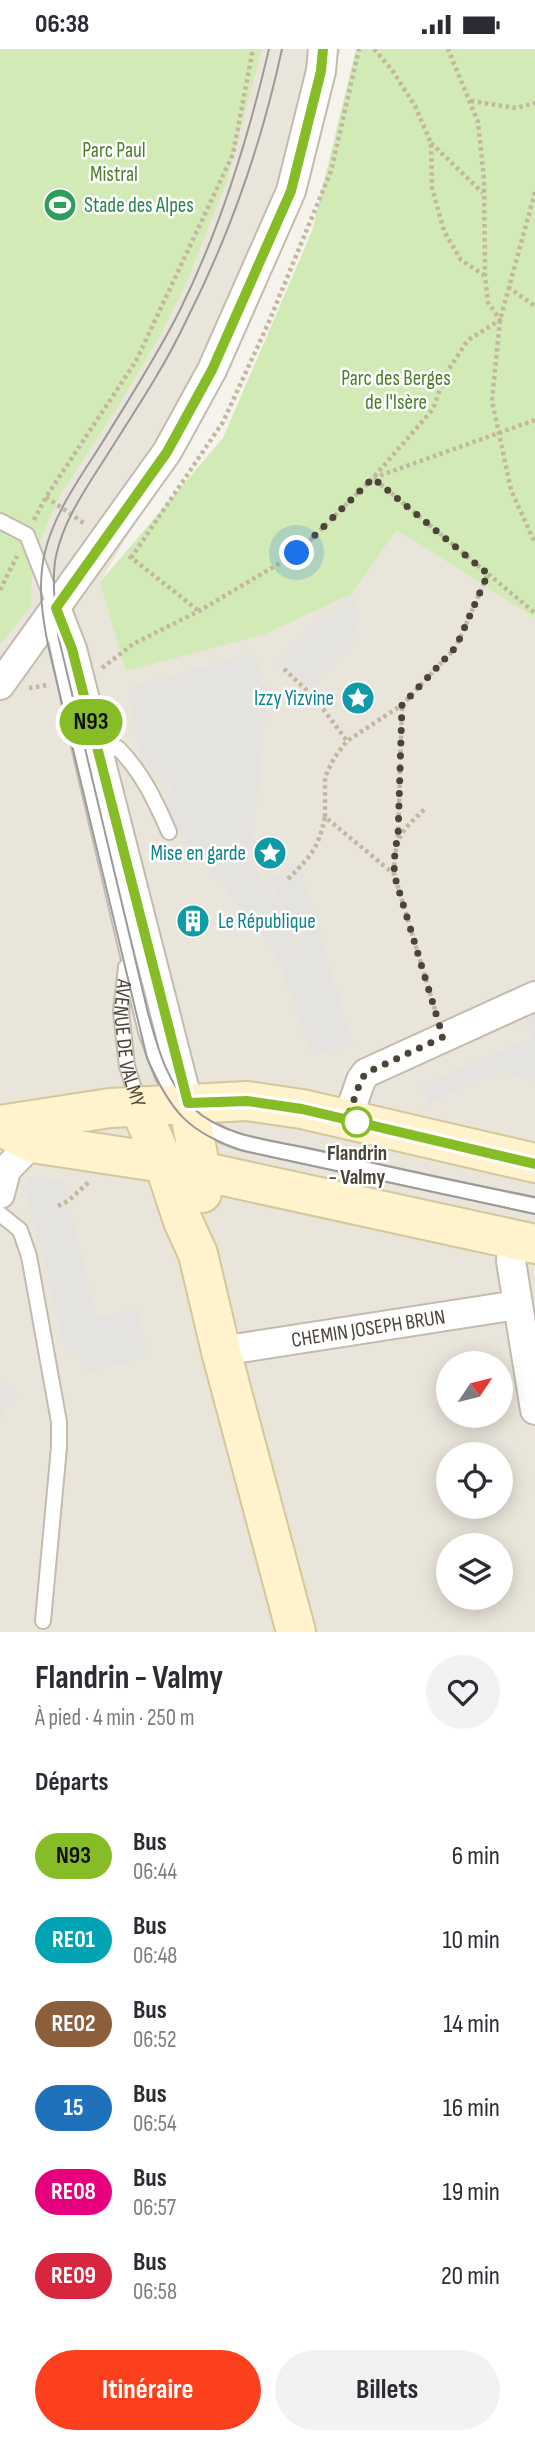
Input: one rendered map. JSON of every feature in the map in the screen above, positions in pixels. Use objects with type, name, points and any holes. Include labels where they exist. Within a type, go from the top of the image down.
[{"type":"main road","points":[[11,1131],[110,1108],[187,1107],[247,1101],[347,1119],[535,1163]]},
{"type":"main road","name":"AVENUE DE VALMY","points":[[139,1106],[164,1163],[183,1221],[198,1254],[296,1632]]},
{"type":"main road","name":"AVENUE DE VALMY","points":[[187,1107],[201,1171],[202,1204],[198,1254]]},
{"type":"main road","points":[[11,1131],[524,1241]]},
{"type":"street","points":[[0,685],[167,452],[212,370],[291,191],[321,71],[323,49]]},
{"type":"street","name":"AVENUE DE VALMY","points":[[56,608],[72,649],[187,1107]]},
{"type":"street","points":[[347,1119],[366,1073],[534,998]]},
{"type":"street","points":[[0,1194],[11,1131]]},
{"type":"street","points":[[524,1241],[511,1261],[521,1296],[535,1410]]},
{"type":"street","name":"CHEMIN JOSEPH BRUN","points":[[221,1351],[521,1296]]},
{"type":"lane","points":[[0,521],[27,535],[56,608],[54,629],[58,655],[127,955]]},
{"type":"lane","points":[[98,751],[118,748],[127,757],[158,806],[169,832]]},
{"type":"lane","name":"AVENUE DE VALMY","points":[[127,955],[121,1012],[127,1066],[139,1106]]},
{"type":"lane","name":"AVENUE DE VALMY","points":[[127,955],[155,1059],[169,1089],[187,1107]]},
{"type":"lane","points":[[187,1107],[223,1136],[240,1142],[535,1206]]},
{"type":"lane","points":[[0,1215],[20,1230],[29,1257],[59,1422],[43,1621]]},
{"type":"path","points":[[0,590],[1,583],[46,497],[136,361],[216,191],[233,154],[253,49]]},
{"type":"path","points":[[374,49],[392,70],[415,106],[431,143],[432,188],[444,231],[461,260],[485,276]]},
{"type":"path","points":[[448,49],[478,122],[484,193],[485,276],[488,302],[500,320]]},
{"type":"path","points":[[471,101],[516,109],[535,103]]},
{"type":"path","points":[[431,143],[484,193]]},
{"type":"path","points":[[535,192],[500,320],[492,401],[511,489],[535,543]]},
{"type":"path","points":[[508,287],[535,306]]},
{"type":"path","points":[[95,674],[133,644],[199,611],[297,553],[373,478],[433,409],[445,375],[468,340],[500,320]]},
{"type":"path","points":[[373,478],[535,420]]},
{"type":"path","points":[[373,478],[535,613]]},
{"type":"path","points":[[131,558],[199,611]]},
{"type":"path","points":[[288,879],[309,859],[319,843],[325,817],[325,777],[334,758],[347,741],[402,705],[456,647],[488,574]]},
{"type":"path","points":[[284,669],[315,698],[347,741]]},
{"type":"path","points":[[402,705],[398,837],[394,874],[443,1037]]},
{"type":"path","points":[[398,837],[426,808]]},
{"type":"path","points":[[325,817],[394,874]]},
{"type":"path","points":[[58,1206],[68,1201],[90,1181]]},
{"type":"shaded area","points":[[0,49],[341,49],[230,364],[100,582],[351,594],[397,530],[535,618],[535,1632],[0,1632]]},
{"type":"shaded area","points":[[351,594],[360,611],[351,645],[313,688],[275,665],[315,622]]},
{"type":"shaded area","points":[[253,653],[268,689],[252,851],[228,832],[266,883],[299,942],[281,949],[303,945],[269,880],[299,863],[353,1045],[312,1056],[275,950],[158,806],[175,786],[140,756],[128,688]]},
{"type":"shaded area","points":[[535,1002],[535,1081],[497,1071],[421,1108],[429,1100],[421,1085],[532,1038],[520,1008]]},
{"type":"shaded area","points":[[29,1176],[63,1181],[96,1317],[137,1309],[148,1357],[82,1373],[80,1354],[67,1354],[25,1185]]},
{"type":"shaded area","points":[[0,1380],[17,1393],[0,1417]]},
{"type":"green space","name":"Parc Paul Mistral","points":[[0,49],[262,49],[227,181],[186,283],[161,334],[123,398],[60,495],[32,559],[31,605],[0,645]]},
{"type":"green space","name":"Parc des Berges de l'Isère","points":[[356,49],[535,49],[535,618],[397,530],[351,594],[265,634],[126,671],[100,582],[223,438],[312,231]]},
{"type":"tram line","points":[[269,49],[232,182],[195,279],[152,361],[68,497],[48,541],[42,567],[41,589],[48,645],[147,1058],[164,1092],[183,1118],[208,1136],[244,1151],[535,1214]]},
{"type":"tram line","points":[[282,49],[265,118],[243,187],[203,287],[160,370],[65,528],[56,556],[54,575],[58,635],[155,1039],[164,1064],[184,1098],[206,1118],[237,1133],[535,1197]]},
{"type":"bus line","name":"N93","points":[[323,49],[321,71],[291,191],[212,370],[167,452],[56,608],[72,649],[188,1103],[247,1101],[302,1109],[535,1164]]},
{"type":"place","name":"Stade des Alpes","points":[[60,205]]},
{"type":"place","name":"Izzy Yizvine","points":[[358,698]]},
{"type":"place","name":"Mise en garde","points":[[270,853]]},
{"type":"place","name":"Le République","points":[[193,921]]},
{"type":"place","name":"Flandrin - Valmy","points":[[357,1122]]},
{"type":"route","points":[[297,553],[373,478],[488,574],[456,647],[402,705],[398,837],[394,874],[443,1037],[366,1073],[347,1119],[357,1122]]}]
